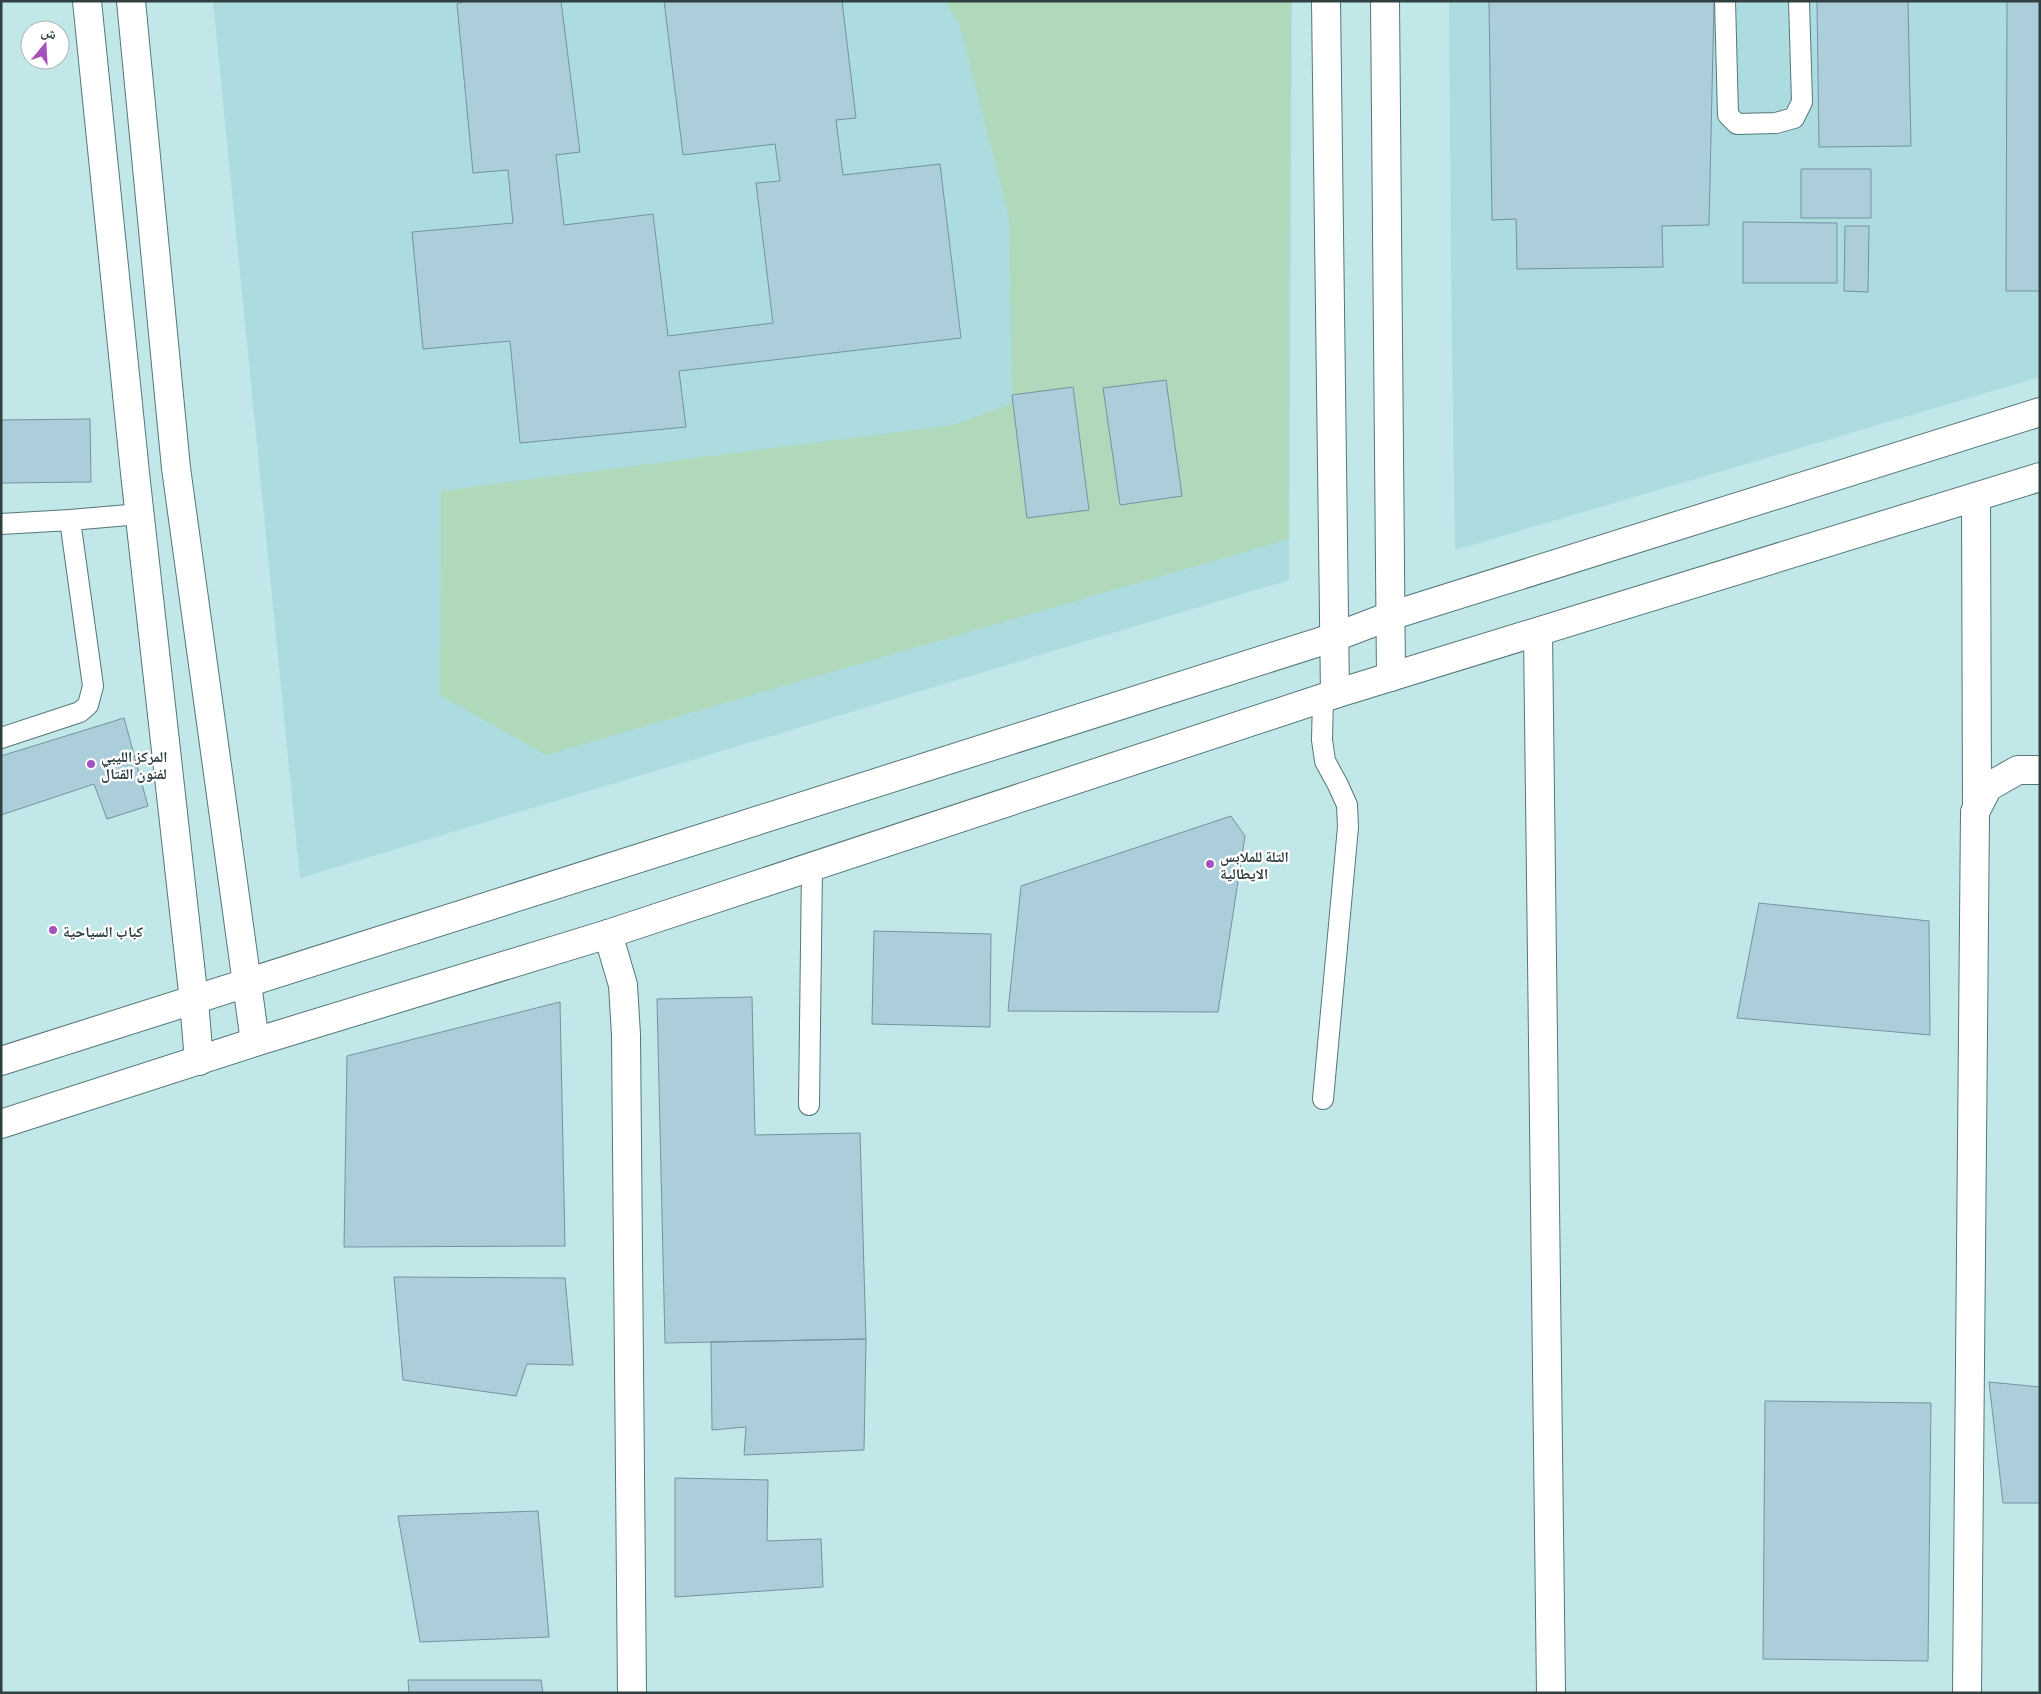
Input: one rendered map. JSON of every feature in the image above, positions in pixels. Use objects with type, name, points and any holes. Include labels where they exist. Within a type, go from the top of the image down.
[{"type":"street","points":[[87,1],[135,473],[194,1001],[199,1061]]},
{"type":"street","points":[[132,1],[176,468],[255,1042]]},
{"type":"street","points":[[1326,1],[1335,636],[1329,696]]},
{"type":"street","points":[[1384,1],[1391,677]]},
{"type":"street","points":[[1,1061],[1335,636],[1390,616],[2040,412]]},
{"type":"street","points":[[135,473],[176,468]]},
{"type":"street","points":[[1,1124],[255,1042],[608,934],[1329,696],[2040,477]]},
{"type":"street","points":[[1976,497],[1977,807]]},
{"type":"street","points":[[1538,633],[1551,1693]]},
{"type":"street","points":[[1967,1693],[1974,812],[1988,787],[2018,770],[2040,770]]},
{"type":"street","points":[[608,934],[623,985],[626,1035],[632,1693]]},
{"type":"lane","points":[[1725,1],[1728,115],[1738,124],[1776,123],[1794,118],[1802,102],[1799,1]]},
{"type":"lane","points":[[1,524],[140,514]]},
{"type":"lane","points":[[1,738],[80,712],[88,706],[93,686],[70,520]]},
{"type":"lane","points":[[1322,1099],[1348,827],[1347,805],[1325,761],[1322,740],[1329,696]]},
{"type":"lane","points":[[809,1105],[812,867]]},
{"type":"shaded area","points":[[213,1],[1292,1],[1289,580],[300,878]]},
{"type":"shaded area","points":[[1449,1],[2040,1],[2040,377],[1455,550]]},
{"type":"green space","points":[[945,1],[1291,1],[1288,331],[1289,539],[546,755],[440,695],[441,491],[952,425],[1010,405],[1012,395],[1009,217],[960,26]]},
{"type":"building","points":[[465,1],[561,1],[580,152],[556,155],[564,225],[653,214],[668,336],[773,323],[756,183],[780,181],[775,144],[683,155],[664,1],[842,1],[856,118],[836,120],[843,175],[940,164],[961,338],[679,371],[686,427],[520,443],[510,341],[423,349],[412,232],[513,223],[508,170],[473,173],[457,4]]},
{"type":"building","points":[[1489,1],[1714,1],[1709,225],[1662,226],[1663,267],[1517,269],[1516,219],[1492,220]]},
{"type":"building","points":[[1817,1],[1908,1],[1911,146],[1819,147]]},
{"type":"building","points":[[2007,1],[2040,1],[2040,291],[2006,291]]},
{"type":"building","points":[[1801,169],[1871,169],[1871,218],[1801,218]]},
{"type":"building","points":[[1743,222],[1837,223],[1837,283],[1743,283]]},
{"type":"building","points":[[1845,226],[1869,226],[1868,292],[1844,291]]},
{"type":"building","points":[[1166,380],[1182,496],[1120,505],[1103,388]]},
{"type":"building","points":[[1073,387],[1089,510],[1027,518],[1012,395]]},
{"type":"building","points":[[90,419],[91,482],[1,483],[1,420]]},
{"type":"building","points":[[124,718],[148,806],[107,819],[94,784],[1,815],[1,756]]},
{"type":"building","points":[[1231,816],[1245,836],[1218,1012],[1008,1011],[1021,886]]},
{"type":"building","points":[[1759,903],[1929,921],[1930,1035],[1737,1018]]},
{"type":"building","points":[[874,931],[991,934],[990,1027],[872,1024]]},
{"type":"building","points":[[752,997],[755,1135],[860,1133],[866,1339],[665,1343],[657,999]]},
{"type":"building","points":[[560,1002],[565,1246],[344,1247],[347,1056]]},
{"type":"building","points":[[394,1277],[565,1278],[573,1365],[527,1364],[516,1396],[403,1380]]},
{"type":"building","points":[[866,1339],[864,1450],[744,1455],[746,1427],[712,1430],[711,1342]]},
{"type":"building","points":[[1989,1382],[2040,1387],[2040,1503],[2003,1503]]},
{"type":"building","points":[[1765,1401],[1931,1403],[1928,1661],[1763,1659]]},
{"type":"building","points":[[675,1478],[768,1480],[767,1541],[821,1539],[823,1587],[675,1597]]},
{"type":"building","points":[[538,1511],[549,1637],[420,1642],[398,1516]]},
{"type":"building","points":[[408,1680],[541,1680],[543,1693],[409,1693]]},
{"type":"place","name":"المركز الليبي لفنون القتال","points":[[91,764]]},
{"type":"place","name":"التلة للملابس الايطالية","points":[[1210,864]]},
{"type":"place","name":"كباب السياحية","points":[[53,930]]}]
